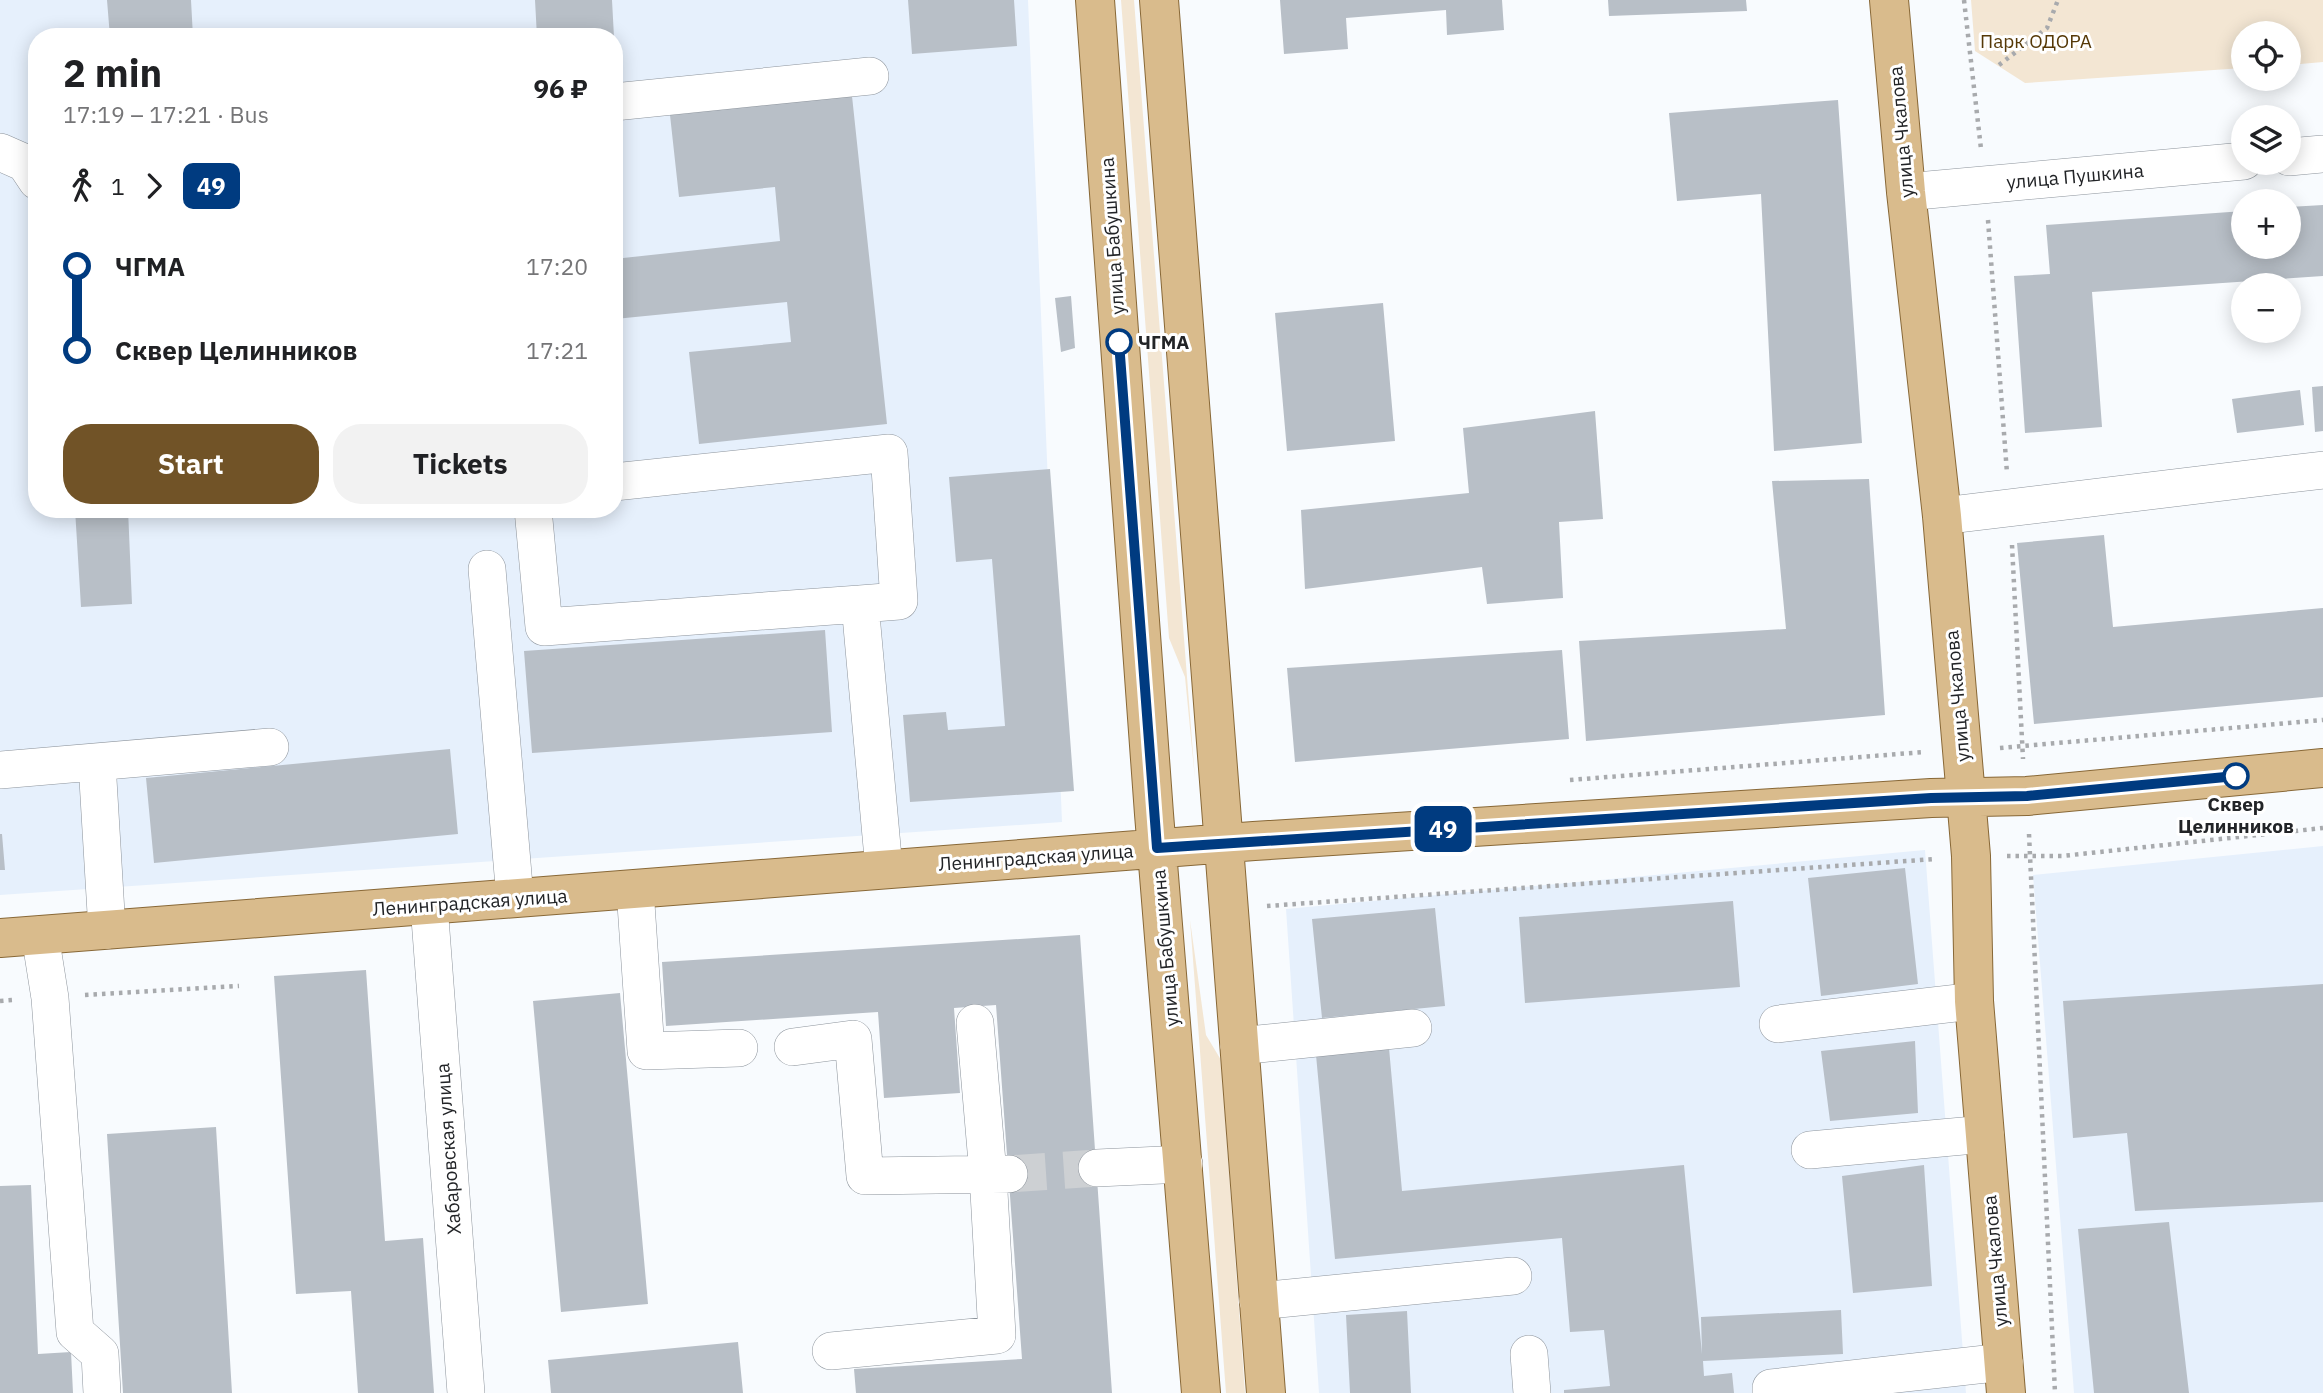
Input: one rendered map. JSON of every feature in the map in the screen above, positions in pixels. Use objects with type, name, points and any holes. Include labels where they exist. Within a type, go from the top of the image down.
[{"type":"main road","name":"улица Бабушкина","points":[[1095,0],[1157,848],[1201,1393]]},
{"type":"main road","points":[[1159,0],[1266,1393]]},
{"type":"main road","name":"улица Чкалова","points":[[1889,0],[1906,192],[1942,516],[1971,856],[1974,1001],[2005,1377]]},
{"type":"main road","name":"Ленинградская улица","points":[[0,938],[1223,843],[1966,797],[2027,796],[2323,768]]},
{"type":"street","points":[[623,101],[870,76]]},
{"type":"street","points":[[2301,156],[2323,154]]},
{"type":"street","name":"улица Пушкина","points":[[1906,192],[2231,162]]},
{"type":"street","points":[[534,518],[544,627],[899,601],[889,453],[623,481]]},
{"type":"street","points":[[1942,516],[2323,470]]},
{"type":"street","points":[[488,569],[516,898]]},
{"type":"street","points":[[860,604],[884,869]]},
{"type":"street","points":[[0,770],[270,747]]},
{"type":"street","points":[[97,763],[107,930]]},
{"type":"street","points":[[635,889],[646,1051],[739,1048]]},
{"type":"street","name":"Хабаровская улица","points":[[429,905],[466,1393]]},
{"type":"street","points":[[40,935],[50,998],[75,1332],[100,1354],[102,1393]]},
{"type":"street","points":[[1778,1024],[1974,1001]]},
{"type":"street","points":[[831,1351],[997,1335],[998,1174],[975,1023]]},
{"type":"street","points":[[1239,1046],[1413,1028]]},
{"type":"street","points":[[793,1047],[853,1039],[865,1176],[998,1174]]},
{"type":"street","points":[[1810,1150],[1985,1134]]},
{"type":"street","points":[[1097,1168],[1184,1164]]},
{"type":"street","points":[[1258,1301],[1513,1276]]},
{"type":"street","points":[[1529,1354],[1532,1393]]},
{"type":"street","points":[[1771,1393],[1771,1388],[2005,1377]]},
{"type":"path","points":[[1964,0],[1985,184],[2010,509],[2027,796],[2055,1393]]},
{"type":"path","points":[[1999,65],[2047,28],[2058,0]]},
{"type":"path","points":[[1569,780],[2323,720]]},
{"type":"path","points":[[1228,906],[1261,906],[1971,856],[2062,856],[2323,828]]},
{"type":"path","points":[[0,1001],[239,986]]},
{"type":"shaded area","points":[[0,0],[1028,0],[1062,822],[0,895]]},
{"type":"shaded area","points":[[2323,846],[2323,1393],[2074,1393],[2033,875]]},
{"type":"shaded area","points":[[1925,850],[1966,1393],[1319,1393],[1286,909]]},
{"type":"green space","points":[[1121,0],[1134,0],[1195,779],[1185,677],[1169,638]]},
{"type":"green space","name":"Парк ОДОРА","points":[[1971,0],[2323,0],[2323,62],[2301,64],[2301,21],[2231,21],[2231,69],[2025,83],[1975,51]]},
{"type":"green space","points":[[1190,920],[1206,1035],[1221,1060],[1245,1393],[1226,1393]]},
{"type":"building","points":[[107,0],[191,0],[193,28],[109,28]]},
{"type":"building","points":[[535,0],[612,0],[614,28],[537,28]]},
{"type":"building","points":[[908,0],[1014,0],[1017,46],[912,54]]},
{"type":"building","points":[[1280,0],[1502,0],[1504,30],[1447,35],[1446,10],[1346,18],[1348,49],[1284,54]]},
{"type":"building","points":[[1608,0],[1746,0],[1747,11],[1609,16]]},
{"type":"building","points":[[852,96],[887,424],[699,444],[689,352],[791,342],[787,302],[623,318],[623,258],[780,241],[775,187],[679,197],[670,115]]},
{"type":"building","points":[[1838,100],[1862,443],[1774,451],[1761,194],[1677,201],[1669,113]]},
{"type":"building","points":[[2323,205],[2323,276],[2301,278],[2301,273],[2231,273],[2231,282],[2092,292],[2102,427],[2025,433],[2014,276],[2050,274],[2046,225],[2231,212],[2231,259],[2301,259],[2301,206]]},
{"type":"building","points":[[1071,296],[1075,348],[1061,352],[1055,298]]},
{"type":"building","points":[[1383,303],[1395,441],[1287,451],[1275,313]]},
{"type":"building","points":[[2323,386],[2323,431],[2315,432],[2312,387]]},
{"type":"building","points":[[2300,390],[2304,425],[2237,433],[2232,399]]},
{"type":"building","points":[[1595,411],[1603,519],[1559,522],[1563,598],[1487,604],[1482,567],[1305,589],[1301,510],[1469,493],[1463,428]]},
{"type":"building","points":[[1050,469],[1074,791],[910,802],[903,715],[946,712],[948,730],[1005,726],[992,559],[956,562],[949,477]]},
{"type":"building","points":[[1869,479],[1885,715],[1586,741],[1579,641],[1786,629],[1772,481]]},
{"type":"building","points":[[76,518],[128,518],[132,604],[81,607]]},
{"type":"building","points":[[2104,535],[2113,627],[2323,608],[2323,697],[2034,724],[2017,543]]},
{"type":"building","points":[[825,630],[832,732],[532,753],[524,651]]},
{"type":"building","points":[[1562,650],[1569,739],[1295,762],[1287,668]]},
{"type":"building","points":[[450,749],[458,834],[154,863],[146,778]]},
{"type":"building","points":[[2,834],[5,870],[0,870]]},
{"type":"building","points":[[1905,868],[1918,984],[1821,996],[1808,878]]},
{"type":"building","points":[[1733,901],[1740,987],[1525,1003],[1519,917]]},
{"type":"building","points":[[1435,908],[1445,1006],[1322,1018],[1312,919]]},
{"type":"building","points":[[1080,935],[1112,1393],[856,1393],[854,1369],[1022,1359],[996,1005],[954,1008],[960,1093],[884,1098],[878,1012],[666,1026],[662,962]]},
{"type":"building","points":[[366,970],[385,1241],[423,1238],[434,1393],[358,1393],[351,1291],[296,1294],[274,976]]},
{"type":"building","points":[[2323,984],[2323,1202],[2135,1211],[2127,1133],[2073,1138],[2063,1001]]},
{"type":"building","points":[[620,993],[648,1304],[561,1312],[533,1001]]},
{"type":"building","points":[[1915,1041],[1918,1113],[1830,1121],[1821,1051]]},
{"type":"building","points":[[1389,1048],[1402,1191],[1684,1165],[1702,1354],[1701,1317],[1841,1310],[1843,1354],[1703,1361],[1704,1376],[1732,1373],[1734,1393],[1564,1393],[1564,1390],[1610,1386],[1604,1330],[1570,1332],[1562,1238],[1335,1259],[1316,1055]]},
{"type":"building","points":[[216,1127],[232,1393],[123,1393],[107,1134]]},
{"type":"building","points":[[1924,1165],[1932,1286],[1853,1293],[1842,1176]]},
{"type":"building","points":[[31,1185],[38,1354],[71,1352],[73,1393],[0,1393],[0,1186]]},
{"type":"building","points":[[2169,1222],[2189,1393],[2094,1393],[2078,1229]]},
{"type":"building","points":[[1407,1311],[1411,1393],[1350,1393],[1346,1315]]},
{"type":"building","points":[[738,1342],[743,1393],[551,1393],[548,1360]]},
{"type":"tunnel","points":[[1009,1174],[1097,1168]]},
{"type":"bus line","name":"49","points":[[1119,342],[1157,848],[1931,798],[2027,796],[2236,776]]},
{"type":"place","name":"ЧГМА","points":[[1119,342]]},
{"type":"place","name":"Сквер Целинников","points":[[2236,776]]}]
